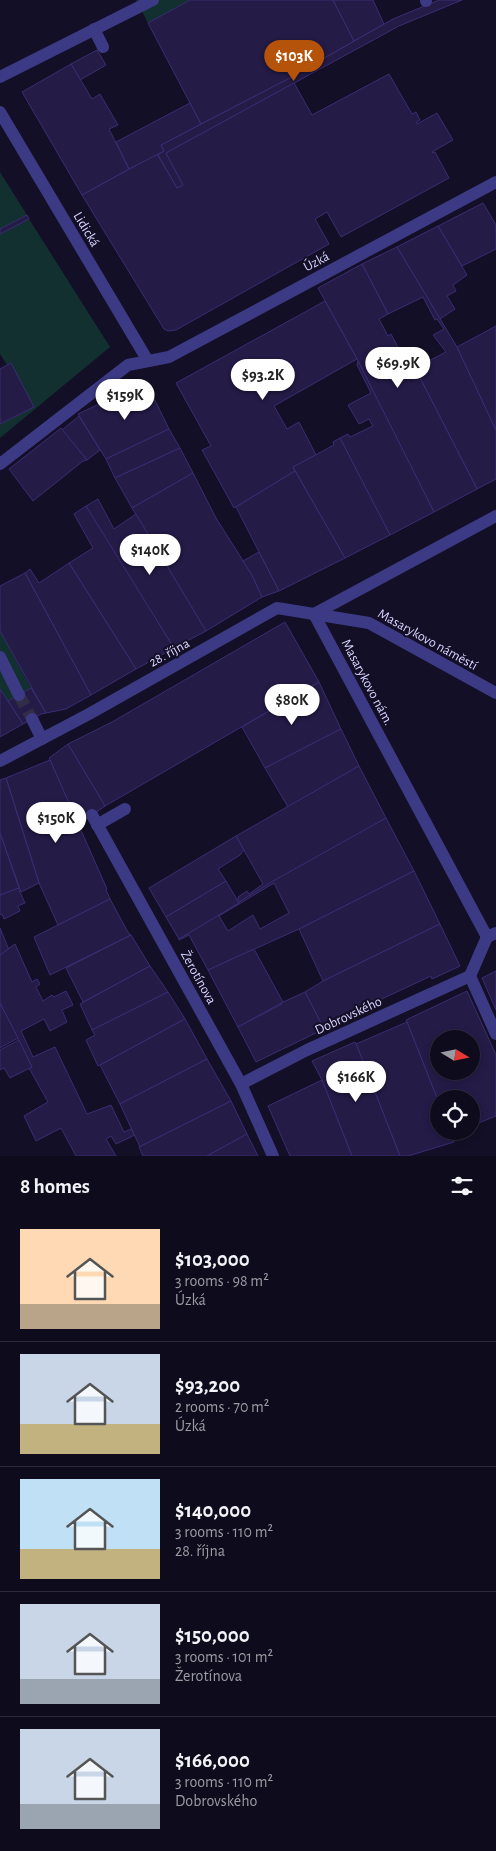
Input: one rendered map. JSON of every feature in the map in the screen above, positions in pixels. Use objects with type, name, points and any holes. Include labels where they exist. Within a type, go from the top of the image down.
[{"type":"street","points":[[0,77],[153,0]]},
{"type":"street","points":[[94,30],[103,47]]},
{"type":"street","name":"Lidická","points":[[0,112],[148,361]]},
{"type":"street","name":"Úzká","points":[[148,361],[169,357],[496,182]]},
{"type":"street","points":[[0,464],[128,365],[148,361]]},
{"type":"street","points":[[314,614],[496,516]]},
{"type":"street","name":"28. října","points":[[0,761],[277,608],[314,614]]},
{"type":"street","name":"Masarykovo náměstí","points":[[314,614],[369,623],[496,694]]},
{"type":"street","name":"Masarykovo nám.","points":[[314,614],[492,935]]},
{"type":"street","points":[[0,657],[19,695]]},
{"type":"street","points":[[32,719],[42,739]]},
{"type":"street","name":"Žerotínova","points":[[125,809],[95,820],[241,1084],[273,1156]]},
{"type":"street","points":[[492,935],[470,976],[496,1034]]},
{"type":"street","name":"Dobrovského","points":[[241,1084],[307,1050],[470,976]]},
{"type":"green space","points":[[136,0],[190,0],[148,23]]},
{"type":"green space","points":[[0,172],[27,215],[0,229]]},
{"type":"green space","points":[[29,219],[110,347],[0,438],[0,424],[34,407],[0,354],[0,234]]},
{"type":"green space","points":[[0,631],[31,688],[8,701],[0,689]]},
{"type":"building","points":[[190,0],[333,0],[354,41],[288,79],[201,124],[148,23]]},
{"type":"building","points":[[333,0],[373,0],[384,24],[354,41]]},
{"type":"building","points":[[439,0],[462,0],[399,26],[166,153],[183,185],[177,188],[158,155],[164,151],[161,145],[288,79],[393,19]]},
{"type":"building","points":[[97,50],[106,65],[80,80],[71,64]]},
{"type":"building","points":[[71,64],[92,99],[100,94],[118,125],[109,129],[129,169],[82,195],[22,92]]},
{"type":"building","points":[[389,74],[412,114],[416,112],[420,120],[416,122],[417,124],[437,113],[453,140],[432,152],[435,152],[449,178],[341,237],[327,212],[315,219],[329,244],[176,330],[168,331],[164,329],[82,195],[157,154],[177,188],[183,185],[166,153],[294,83],[312,115]]},
{"type":"building","points":[[190,103],[201,124],[161,145],[164,151],[129,169],[116,142]]},
{"type":"building","points":[[483,203],[496,225],[496,249],[462,266],[438,226]]},
{"type":"building","points":[[27,215],[29,219],[0,234],[0,229]]},
{"type":"building","points":[[438,226],[467,275],[453,285],[456,291],[447,296],[455,309],[440,319],[397,247]]},
{"type":"building","points":[[397,247],[457,347],[496,430],[496,479],[477,489],[415,368],[446,352],[433,335],[444,329],[437,319],[435,320],[423,297],[388,314],[362,264]]},
{"type":"building","points":[[362,264],[388,314],[379,319],[388,336],[391,334],[410,370],[415,368],[477,489],[434,512],[357,359],[318,288]]},
{"type":"building","points":[[325,301],[357,359],[274,406],[287,429],[299,422],[316,455],[293,467],[295,471],[234,508],[202,450],[211,446],[176,383]]},
{"type":"building","points":[[496,326],[496,430],[457,347]]},
{"type":"building","points":[[358,361],[434,512],[390,535],[340,438],[348,434],[350,437],[373,426],[369,419],[359,424],[348,405],[371,393],[357,365]]},
{"type":"building","points":[[11,363],[34,407],[0,424],[0,369]]},
{"type":"building","points":[[146,382],[169,429],[106,459],[78,414]]},
{"type":"building","points":[[79,416],[100,450],[87,460],[62,430]]},
{"type":"building","points":[[61,428],[87,460],[83,461],[33,501],[9,469]]},
{"type":"building","points":[[169,429],[180,448],[115,478],[106,459]]},
{"type":"building","points":[[340,438],[390,535],[345,558],[293,467],[334,445],[333,442]]},
{"type":"building","points":[[180,448],[193,473],[132,508],[115,478]]},
{"type":"building","points":[[295,471],[345,558],[279,591],[236,507]]},
{"type":"building","points":[[193,473],[216,518],[252,575],[262,597],[206,631],[132,508]]},
{"type":"building","points":[[98,499],[114,529],[136,514],[206,631],[174,648],[90,515],[86,506]]},
{"type":"building","points":[[86,506],[174,648],[136,669],[69,563],[93,548],[74,514]]},
{"type":"building","points":[[259,552],[279,591],[262,597],[243,561]]},
{"type":"building","points":[[69,563],[136,669],[91,695],[25,573],[30,569],[39,583]]},
{"type":"building","points":[[25,573],[91,695],[66,709],[46,713],[0,631],[0,586]]},
{"type":"building","points":[[285,622],[319,682],[105,806],[68,744],[112,722]]},
{"type":"building","points":[[319,682],[341,729],[265,768],[242,727]]},
{"type":"building","points":[[31,688],[46,713],[23,724],[8,701]]},
{"type":"building","points":[[0,689],[23,724],[0,737]]},
{"type":"building","points":[[341,729],[359,766],[288,807],[265,768]]},
{"type":"building","points":[[68,744],[105,806],[78,825],[49,758]]},
{"type":"building","points":[[50,760],[110,899],[58,925],[39,883],[6,778]]},
{"type":"building","points":[[359,766],[386,818],[239,903],[238,897],[247,891],[249,894],[263,884],[236,836]]},
{"type":"building","points":[[6,778],[39,883],[21,892],[0,833],[0,780]]},
{"type":"building","points":[[386,818],[414,871],[299,929],[208,970],[189,935],[179,940],[273,881]],"holes":[[[274,883],[289,913],[260,929],[253,915],[228,931],[219,916]]]},
{"type":"building","points":[[0,833],[19,888],[0,895]]},
{"type":"building","points":[[236,836],[244,850],[240,855],[218,869],[226,881],[166,917],[149,888]]},
{"type":"building","points":[[414,871],[440,924],[323,981],[299,929]]},
{"type":"building","points":[[226,881],[239,903],[179,939],[166,917]]},
{"type":"building","points":[[19,888],[25,903],[18,906],[20,911],[4,919],[2,914],[0,915],[0,895]]},
{"type":"building","points":[[110,899],[131,935],[50,975],[34,937]]},
{"type":"building","points":[[440,924],[460,966],[432,979],[431,976],[324,1026],[324,1029],[305,992],[323,981]]},
{"type":"building","points":[[0,928],[9,950],[0,955]]},
{"type":"building","points":[[131,935],[150,966],[83,1002],[66,968]]},
{"type":"building","points":[[15,944],[32,982],[37,979],[40,984],[36,987],[43,1001],[52,995],[54,997],[66,991],[73,1005],[62,1010],[67,1022],[50,1031],[44,1019],[21,1031],[33,1057],[55,1047],[87,1114],[111,1105],[124,1132],[131,1129],[135,1135],[116,1144],[111,1136],[106,1139],[116,1156],[76,1156],[61,1128],[36,1141],[24,1116],[48,1102],[29,1068],[32,1067],[0,1003],[0,955]]},
{"type":"building","points":[[254,949],[283,1002],[238,1027],[208,970]]},
{"type":"building","points":[[150,966],[168,992],[92,1030],[80,1004]]},
{"type":"building","points":[[496,971],[496,1010],[482,978]]},
{"type":"building","points":[[467,991],[496,1055],[496,1116],[480,1122],[480,1090],[434,1090],[406,1020]]},
{"type":"building","points":[[168,992],[185,1019],[98,1066],[86,1040],[95,1035],[92,1030]]},
{"type":"building","points":[[305,992],[324,1029],[256,1062],[238,1027]]},
{"type":"building","points":[[0,1003],[18,1038],[0,1048]]},
{"type":"building","points":[[185,1019],[207,1059],[120,1104],[100,1065]]},
{"type":"building","points":[[407,1022],[434,1090],[430,1090],[430,1140],[453,1140],[454,1142],[408,1156],[400,1156],[356,1044]]},
{"type":"building","points":[[19,1040],[32,1067],[10,1078],[4,1068],[0,1070],[0,1050]]},
{"type":"building","points":[[355,1042],[400,1156],[352,1156],[322,1080],[312,1061]]},
{"type":"building","points":[[207,1059],[231,1101],[140,1147],[120,1104]]},
{"type":"building","points":[[322,1080],[352,1156],[290,1156],[268,1106]]},
{"type":"building","points":[[231,1101],[247,1134],[207,1156],[143,1156],[139,1147]]},
{"type":"building","points":[[247,1134],[258,1156],[207,1156]]},
{"type":"tunnel","points":[[19,695],[32,719]]}]
